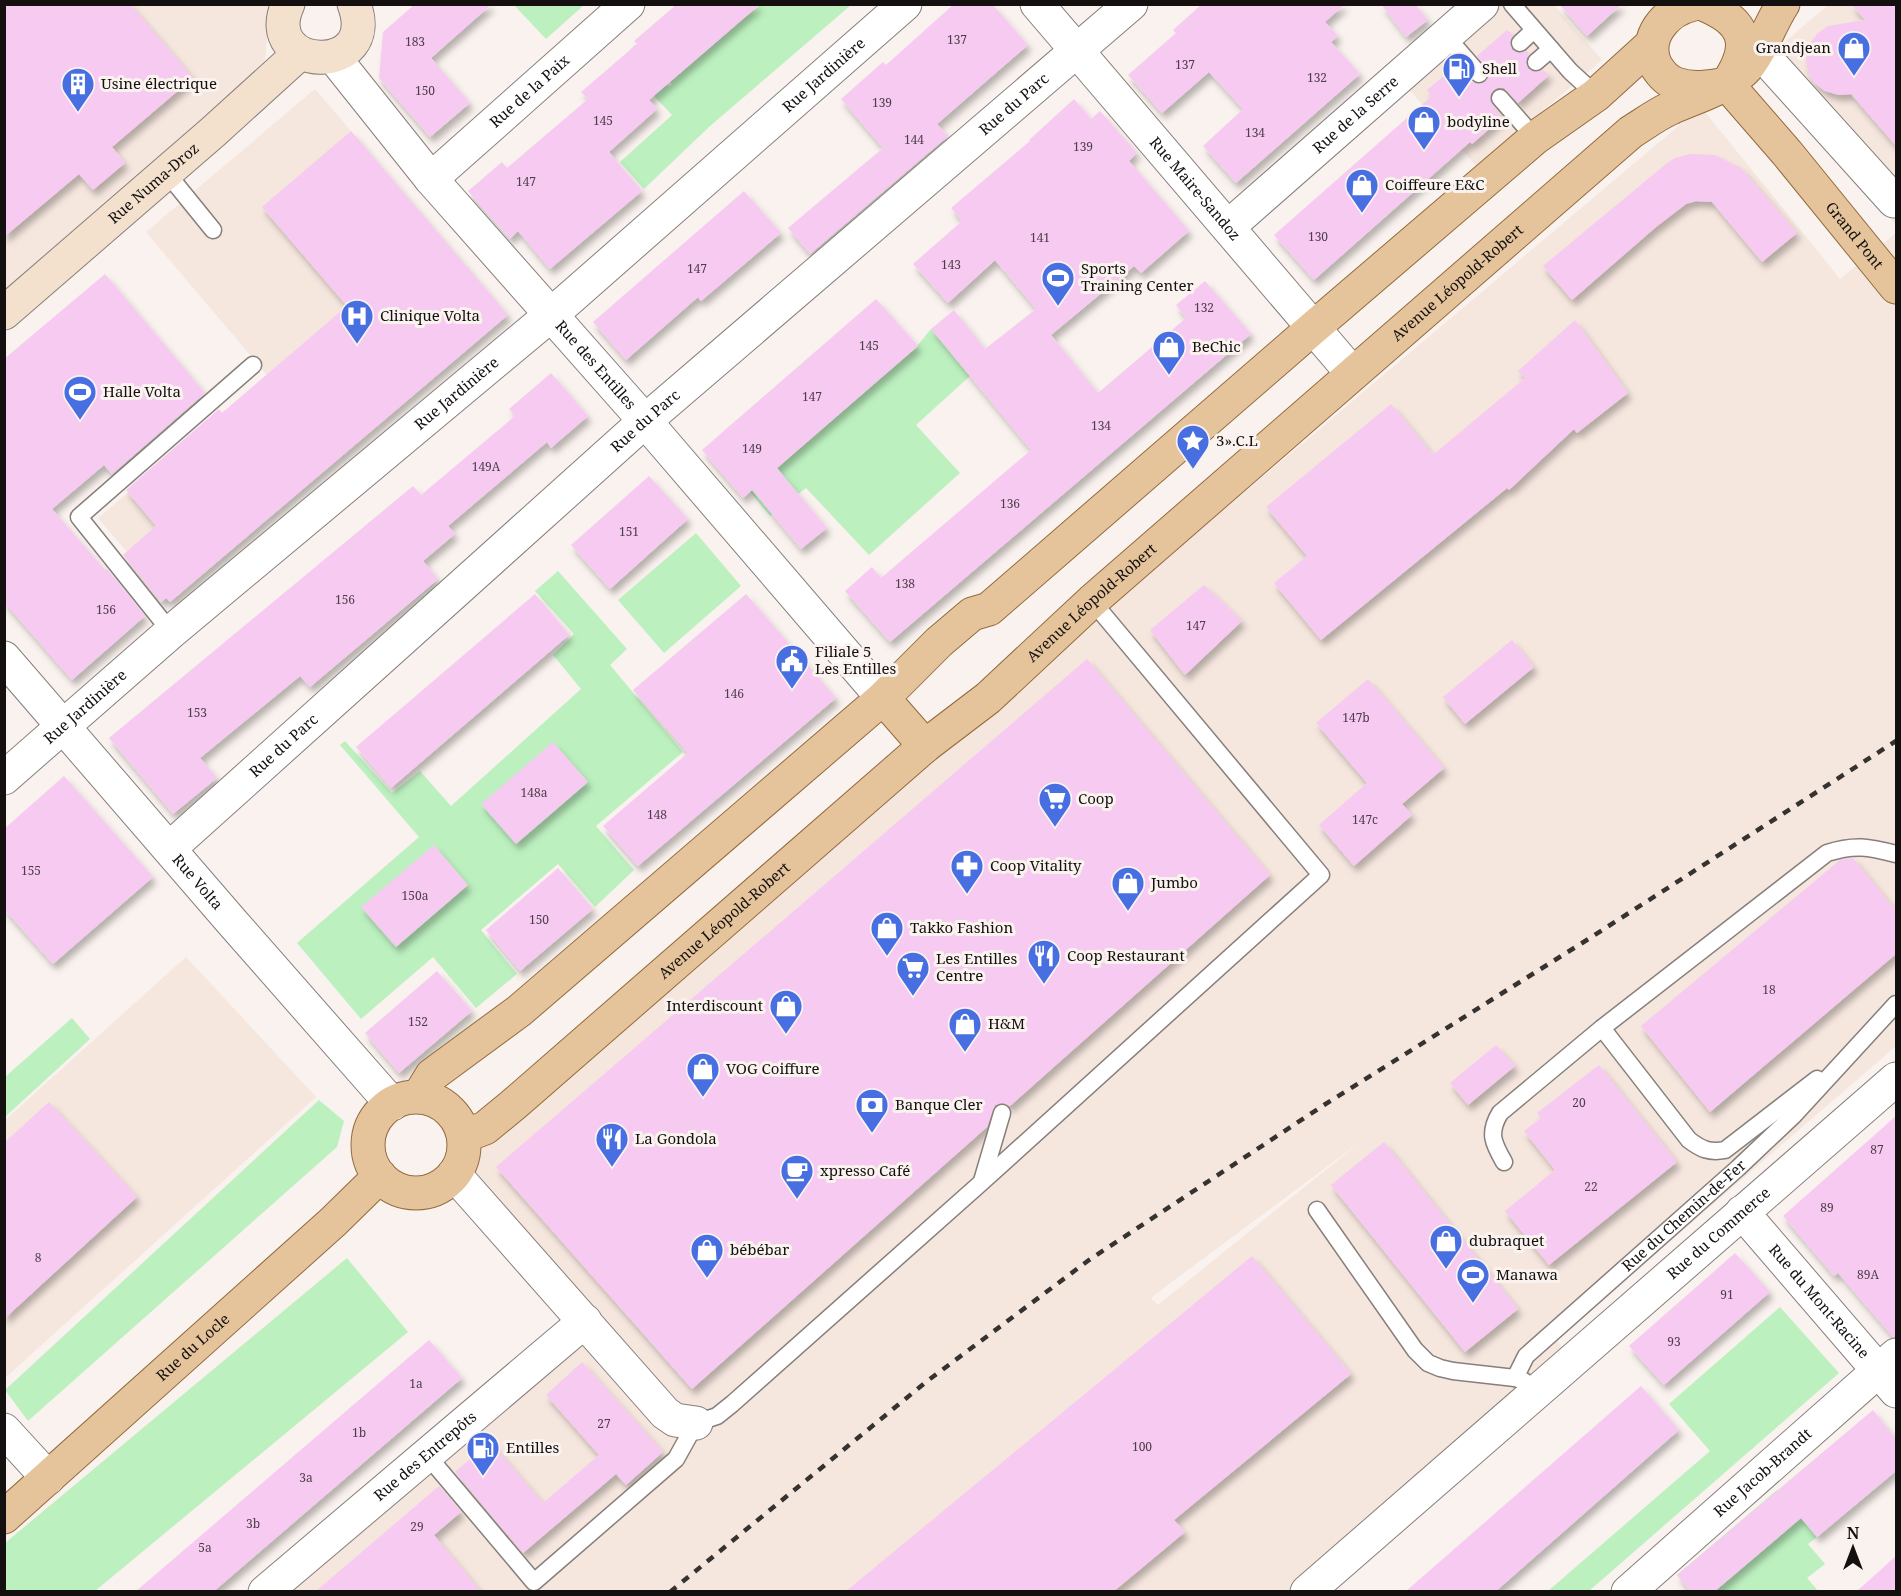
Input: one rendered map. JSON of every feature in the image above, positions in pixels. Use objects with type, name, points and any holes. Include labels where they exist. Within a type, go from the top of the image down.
[{"type":"main road","points":[[288,4],[283,19],[287,38],[300,53],[318,58],[336,55],[354,38],[358,26],[354,4]]},
{"type":"main road","points":[[1694,4],[1678,10],[1663,21],[1655,32],[1651,45],[1653,60],[1661,75],[1669,81],[1684,87],[1708,88],[1727,84],[1737,68],[1742,53],[1742,37],[1738,28],[1728,17],[1703,4]]},
{"type":"main road","name":"Avenue Léopold-Robert","points":[[464,1136],[485,1128],[513,1105],[925,747],[988,698],[1092,601],[1631,132],[1669,109],[1727,84],[1748,67],[1783,4]]},
{"type":"main road","points":[[405,1100],[431,1099],[443,1104],[453,1113],[464,1136],[464,1156],[454,1174],[446,1183],[435,1189],[412,1193],[389,1185],[373,1167],[369,1155],[370,1131],[382,1111],[405,1100],[432,1075],[519,1011],[883,698],[939,642],[972,614],[989,609],[1535,138],[1596,95],[1651,45]]},
{"type":"main road","name":"Rue Numa-Droz","points":[[4,313],[300,53]]},
{"type":"main road","name":"Grand Pont","points":[[1727,84],[1896,288]]},
{"type":"main road","points":[[883,698],[925,747]]},
{"type":"main road","name":"Rue du Locle","points":[[4,1517],[333,1222],[380,1176]]},
{"type":"street","name":"Rue de la Paix","points":[[430,179],[628,4]]},
{"type":"street","name":"Rue Jardinière","points":[[4,778],[171,632],[552,314],[904,4]]},
{"type":"street","name":"Rue Maire-Sandoz","points":[[1037,4],[1352,373]]},
{"type":"street","name":"Rue du Parc","points":[[170,848],[645,421],[1131,4]]},
{"type":"street","name":"Rue de la Serre","points":[[1228,226],[1482,4]]},
{"type":"street","points":[[1758,50],[1894,201],[1896,199]]},
{"type":"street","name":"Rue des Entilles","points":[[336,55],[340,65],[430,179],[552,314],[572,340],[645,421],[883,698]]},
{"type":"street","name":"Rue Volta","points":[[4,658],[170,848],[231,922],[405,1100]]},
{"type":"street","name":"Rue du Commerce","points":[[1307,1592],[1528,1382],[1742,1212],[1896,1079]]},
{"type":"street","points":[[454,1174],[665,1413],[675,1420],[696,1423]]},
{"type":"street","name":"Rue du Mont-Racine","points":[[1742,1212],[1890,1372]]},
{"type":"street","name":"Rue des Entrepôts","points":[[265,1592],[585,1321]]},
{"type":"street","name":"Rue Jacob-Brandt","points":[[1628,1592],[1890,1372]]},
{"type":"street","points":[[4,1430],[48,1478]]},
{"type":"lane","points":[[1512,4],[1551,49],[1596,95]]},
{"type":"lane","points":[[1520,43],[1534,30]]},
{"type":"lane","points":[[1446,36],[1479,74]]},
{"type":"lane","points":[[1536,62],[1551,49]]},
{"type":"lane","points":[[1500,98],[1535,138]]},
{"type":"lane","points":[[166,172],[213,230]]},
{"type":"lane","points":[[171,632],[79,518],[253,366]]},
{"type":"lane","points":[[426,1454],[534,1582],[675,1459],[696,1423],[717,1416],[732,1404],[982,1182],[1321,875],[1092,601]]},
{"type":"lane","points":[[1504,1162],[1492,1136],[1493,1124],[1500,1113],[1602,1028],[1827,854],[1845,847],[1865,846],[1896,854]]},
{"type":"lane","name":"Rue du Chemin-de-Fer","points":[[1528,1382],[1526,1356],[1738,1168],[1818,1091],[1896,1004]]},
{"type":"lane","name":"Rue du Chemin-de-Fer","points":[[1602,1028],[1689,1140],[1701,1149],[1713,1153],[1725,1150],[1854,1052]]},
{"type":"lane","points":[[982,1182],[1002,1113]]},
{"type":"lane","points":[[1317,1210],[1415,1350],[1428,1363],[1454,1371],[1528,1382]]},
{"type":"shaded area","points":[[5,5],[266,5],[270,8],[264,68],[5,293]]},
{"type":"shaded area","points":[[1500,5],[1554,5],[1602,60],[1477,167],[1406,86]]},
{"type":"shaded area","points":[[1828,5],[1896,5],[1896,225],[1764,60]]},
{"type":"shaded area","name":"Clinique Volta","points":[[315,89],[508,315],[170,602],[98,518],[267,375],[146,232]]},
{"type":"shaded area","points":[[1701,107],[1840,279],[1896,233],[1896,1046],[1556,1340],[1567,1353],[1292,1591],[286,1592],[596,1324],[458,1168],[1112,604]],"holes":[[[1363,1140],[1158,1305],[1151,1298]]]},
{"type":"shaded area","points":[[186,957],[316,1097],[5,1378],[4,1121]]},
{"type":"green space","points":[[514,5],[584,5],[546,39]]},
{"type":"green space","points":[[760,5],[851,5],[709,127],[644,189],[620,162],[672,115],[620,60],[635,45],[669,86],[672,85],[670,82]]},
{"type":"green space","points":[[931,329],[970,376],[916,425],[960,473],[869,555],[806,488],[770,516],[750,492],[917,346]]},
{"type":"green space","points":[[696,533],[741,586],[664,653],[618,600]]},
{"type":"green space","points":[[558,571],[627,649],[610,665],[683,752],[596,826],[634,870],[595,907],[558,864],[481,930],[517,974],[476,1008],[433,957],[361,1019],[297,943],[419,837],[340,745],[345,741],[392,793],[420,771],[451,806],[581,689],[553,655],[574,634],[535,591]]},
{"type":"green space","points":[[72,1018],[90,1039],[5,1117],[5,1077]]},
{"type":"green space","points":[[319,1100],[344,1121],[337,1147],[28,1421],[5,1390]]},
{"type":"green space","points":[[347,1258],[408,1332],[95,1591],[5,1591],[5,1543]]},
{"type":"green space","points":[[1780,1307],[1839,1373],[1589,1591],[1548,1591],[1710,1451],[1669,1404]]},
{"type":"green space","points":[[1777,1490],[1817,1537],[1808,1544],[1825,1564],[1807,1578],[1818,1591],[1691,1591],[1677,1575]]},
{"type":"building","name":"Usine électrique","points":[[4,4],[130,4],[193,78],[112,147],[125,163],[93,190],[79,174],[4,237]]},
{"type":"building","points":[[415,4],[492,4],[431,58],[470,103],[430,137],[379,78],[383,32]]},
{"type":"building","points":[[677,4],[760,4],[649,100],[657,109],[609,152],[642,191],[550,269],[518,231],[510,239],[468,191],[502,162],[507,168],[588,99],[581,92],[637,44],[634,41]]},
{"type":"building","points":[[954,4],[992,4],[1028,45],[937,124],[948,136],[810,254],[788,228],[883,148],[841,99],[883,62],[886,65]]},
{"type":"building","points":[[1202,4],[1345,4],[1325,22],[1338,36],[1331,42],[1360,74],[1236,183],[1203,146],[1243,109],[1209,72],[1162,113],[1128,75],[1176,33],[1173,30]]},
{"type":"building","points":[[1381,4],[1415,4],[1428,20],[1406,37]]},
{"type":"building","points":[[1559,4],[1622,4],[1587,36]]},
{"type":"building","name":"Grandjean","points":[[1851,4],[1896,4],[1896,146],[1851,94],[1839,95],[1825,91],[1814,83],[1808,72],[1806,59],[1809,45],[1817,34],[1828,26],[1865,20]]},
{"type":"building","points":[[1507,30],[1513,35],[1510,40],[1512,50],[1517,53],[1527,51],[1529,54],[1526,63],[1528,69],[1537,72],[1543,70],[1549,75],[1518,103],[1504,88],[1497,88],[1493,91],[1490,101],[1502,118],[1472,144],[1470,142],[1314,280],[1274,235],[1432,96],[1427,90],[1457,65],[1475,84],[1486,81],[1489,71],[1477,56]]},
{"type":"building","points":[[1074,99],[1091,119],[1100,111],[1137,153],[1129,161],[1189,231],[1141,273],[1134,266],[1051,335],[1098,393],[1186,318],[1176,305],[1205,281],[1251,334],[890,642],[845,591],[872,567],[881,578],[1031,450],[931,329],[954,310],[985,349],[1036,309],[995,260],[948,303],[913,264],[962,221],[951,208],[1030,141]]},
{"type":"building","name":"Clinique Volta","points":[[351,131],[508,315],[170,602],[166,598],[161,602],[123,555],[156,526],[126,490],[219,409],[222,413],[347,306],[262,207]]},
{"type":"building","points":[[1690,154],[1715,155],[1741,168],[1797,233],[1762,262],[1712,202],[1696,201],[1686,204],[1656,227],[1572,300],[1543,266],[1666,164],[1675,158]]},
{"type":"building","points":[[744,191],[781,233],[701,301],[698,297],[626,360],[593,322]]},
{"type":"building","name":"Halle Volta","points":[[105,274],[205,393],[112,474],[104,465],[52,509],[105,570],[107,569],[145,616],[72,680],[4,602],[4,359]]},
{"type":"building","points":[[876,299],[918,346],[777,468],[827,528],[801,549],[752,490],[743,498],[702,450]]},
{"type":"building","points":[[1575,320],[1628,393],[1577,433],[1574,429],[1509,490],[1507,488],[1321,640],[1274,583],[1307,556],[1266,507],[1391,404],[1433,455],[1525,378],[1518,371]]},
{"type":"building","points":[[551,373],[588,416],[551,448],[547,442],[448,526],[455,534],[423,561],[438,579],[310,687],[300,676],[200,758],[217,778],[173,814],[109,738],[413,486],[421,495],[515,416],[509,409]]},
{"type":"building","points":[[649,476],[688,519],[610,589],[571,545]]},
{"type":"building","points":[[1204,585],[1242,621],[1185,675],[1150,630]]},
{"type":"building","points":[[535,594],[569,635],[391,788],[356,747]]},
{"type":"building","points":[[746,594],[836,698],[638,866],[603,826],[688,753],[633,690]]},
{"type":"building","points":[[1512,640],[1534,667],[1465,724],[1443,697]]},
{"type":"building","name":"Les Entilles Centre","points":[[1087,659],[1270,875],[1010,1106],[1004,1103],[995,1105],[987,1127],[692,1389],[496,1167]]},
{"type":"building","points":[[1368,679],[1444,768],[1402,804],[1412,815],[1354,866],[1319,825],[1367,783],[1316,723]]},
{"type":"building","points":[[553,742],[588,782],[516,844],[481,804]]},
{"type":"building","points":[[64,776],[153,877],[53,964],[4,909],[4,829]]},
{"type":"building","points":[[434,845],[468,885],[396,947],[361,907]]},
{"type":"building","points":[[1853,858],[1896,911],[1896,954],[1710,1112],[1641,1026],[1840,860]]},
{"type":"building","points":[[558,868],[593,909],[520,971],[486,930]]},
{"type":"building","points":[[437,971],[472,1011],[399,1073],[365,1033]]},
{"type":"building","points":[[1496,1045],[1515,1066],[1468,1105],[1450,1083]]},
{"type":"building","points":[[1599,1065],[1677,1162],[1549,1265],[1505,1211],[1555,1170],[1524,1131],[1541,1118],[1537,1113]]},
{"type":"building","points":[[49,1102],[137,1197],[4,1319],[4,1143]]},
{"type":"building","points":[[1896,1116],[1896,1337],[1893,1337],[1838,1273],[1834,1276],[1783,1216]]},
{"type":"building","points":[[1384,1142],[1518,1309],[1465,1352],[1331,1185]]},
{"type":"building","points":[[1735,1253],[1770,1292],[1664,1385],[1629,1346]]},
{"type":"building","points":[[1252,1256],[1351,1374],[1174,1520],[1185,1532],[1113,1592],[845,1592]]},
{"type":"building","points":[[429,1340],[462,1378],[213,1592],[135,1592]]},
{"type":"building","points":[[582,1362],[663,1452],[626,1485],[616,1474],[523,1553],[455,1472],[490,1442],[543,1503],[599,1455],[546,1395]]},
{"type":"building","points":[[1641,1386],[1679,1430],[1495,1592],[1405,1592]]},
{"type":"building","points":[[1873,1410],[1896,1439],[1896,1471],[1817,1537],[1801,1518],[1714,1592],[1691,1592],[1677,1575]]},
{"type":"building","points":[[439,1486],[461,1512],[434,1535],[481,1592],[315,1592]]},
{"type":"building","points":[[1896,1556],[1896,1592],[1856,1592]]},
{"type":"railway","points":[[670,1592],[926,1382],[1089,1260],[1324,1105],[1590,938],[1896,741]]},
{"type":"place","name":"Grandjean","points":[[1854,77]]},
{"type":"place","name":"Shell","points":[[1459,98]]},
{"type":"place","name":"Usine électrique","points":[[78,113]]},
{"type":"place","name":"bodyline","points":[[1424,151]]},
{"type":"place","name":"Coiffeure E&C","points":[[1362,214]]},
{"type":"place","name":"Sports Training Center","points":[[1058,307]]},
{"type":"place","name":"Clinique Volta","points":[[357,345]]},
{"type":"place","name":"BeChic","points":[[1169,376]]},
{"type":"place","name":"Halle Volta","points":[[80,421]]},
{"type":"place","name":"3».C.L","points":[[1193,470]]},
{"type":"place","name":"Filiale 5 Les Entilles","points":[[792,690]]},
{"type":"place","name":"Coop","points":[[1055,828]]},
{"type":"place","name":"Coop Vitality","points":[[967,895]]},
{"type":"place","name":"Jumbo","points":[[1128,912]]},
{"type":"place","name":"Takko Fashion","points":[[887,957]]},
{"type":"place","name":"Coop Restaurant","points":[[1044,985]]},
{"type":"place","name":"Les Entilles Centre","points":[[913,997]]},
{"type":"place","name":"Interdiscount","points":[[786,1035]]},
{"type":"place","name":"H&M","points":[[965,1053]]},
{"type":"place","name":"VOG Coiffure","points":[[703,1098]]},
{"type":"place","name":"Banque Cler","points":[[872,1134]]},
{"type":"place","name":"La Gondola","points":[[612,1168]]},
{"type":"place","name":"xpresso Café","points":[[797,1200]]},
{"type":"place","name":"dubraquet","points":[[1446,1270]]},
{"type":"place","name":"bébébar","points":[[707,1279]]},
{"type":"place","name":"Manawa","points":[[1473,1304]]},
{"type":"place","name":"Entilles","points":[[483,1477]]}]
